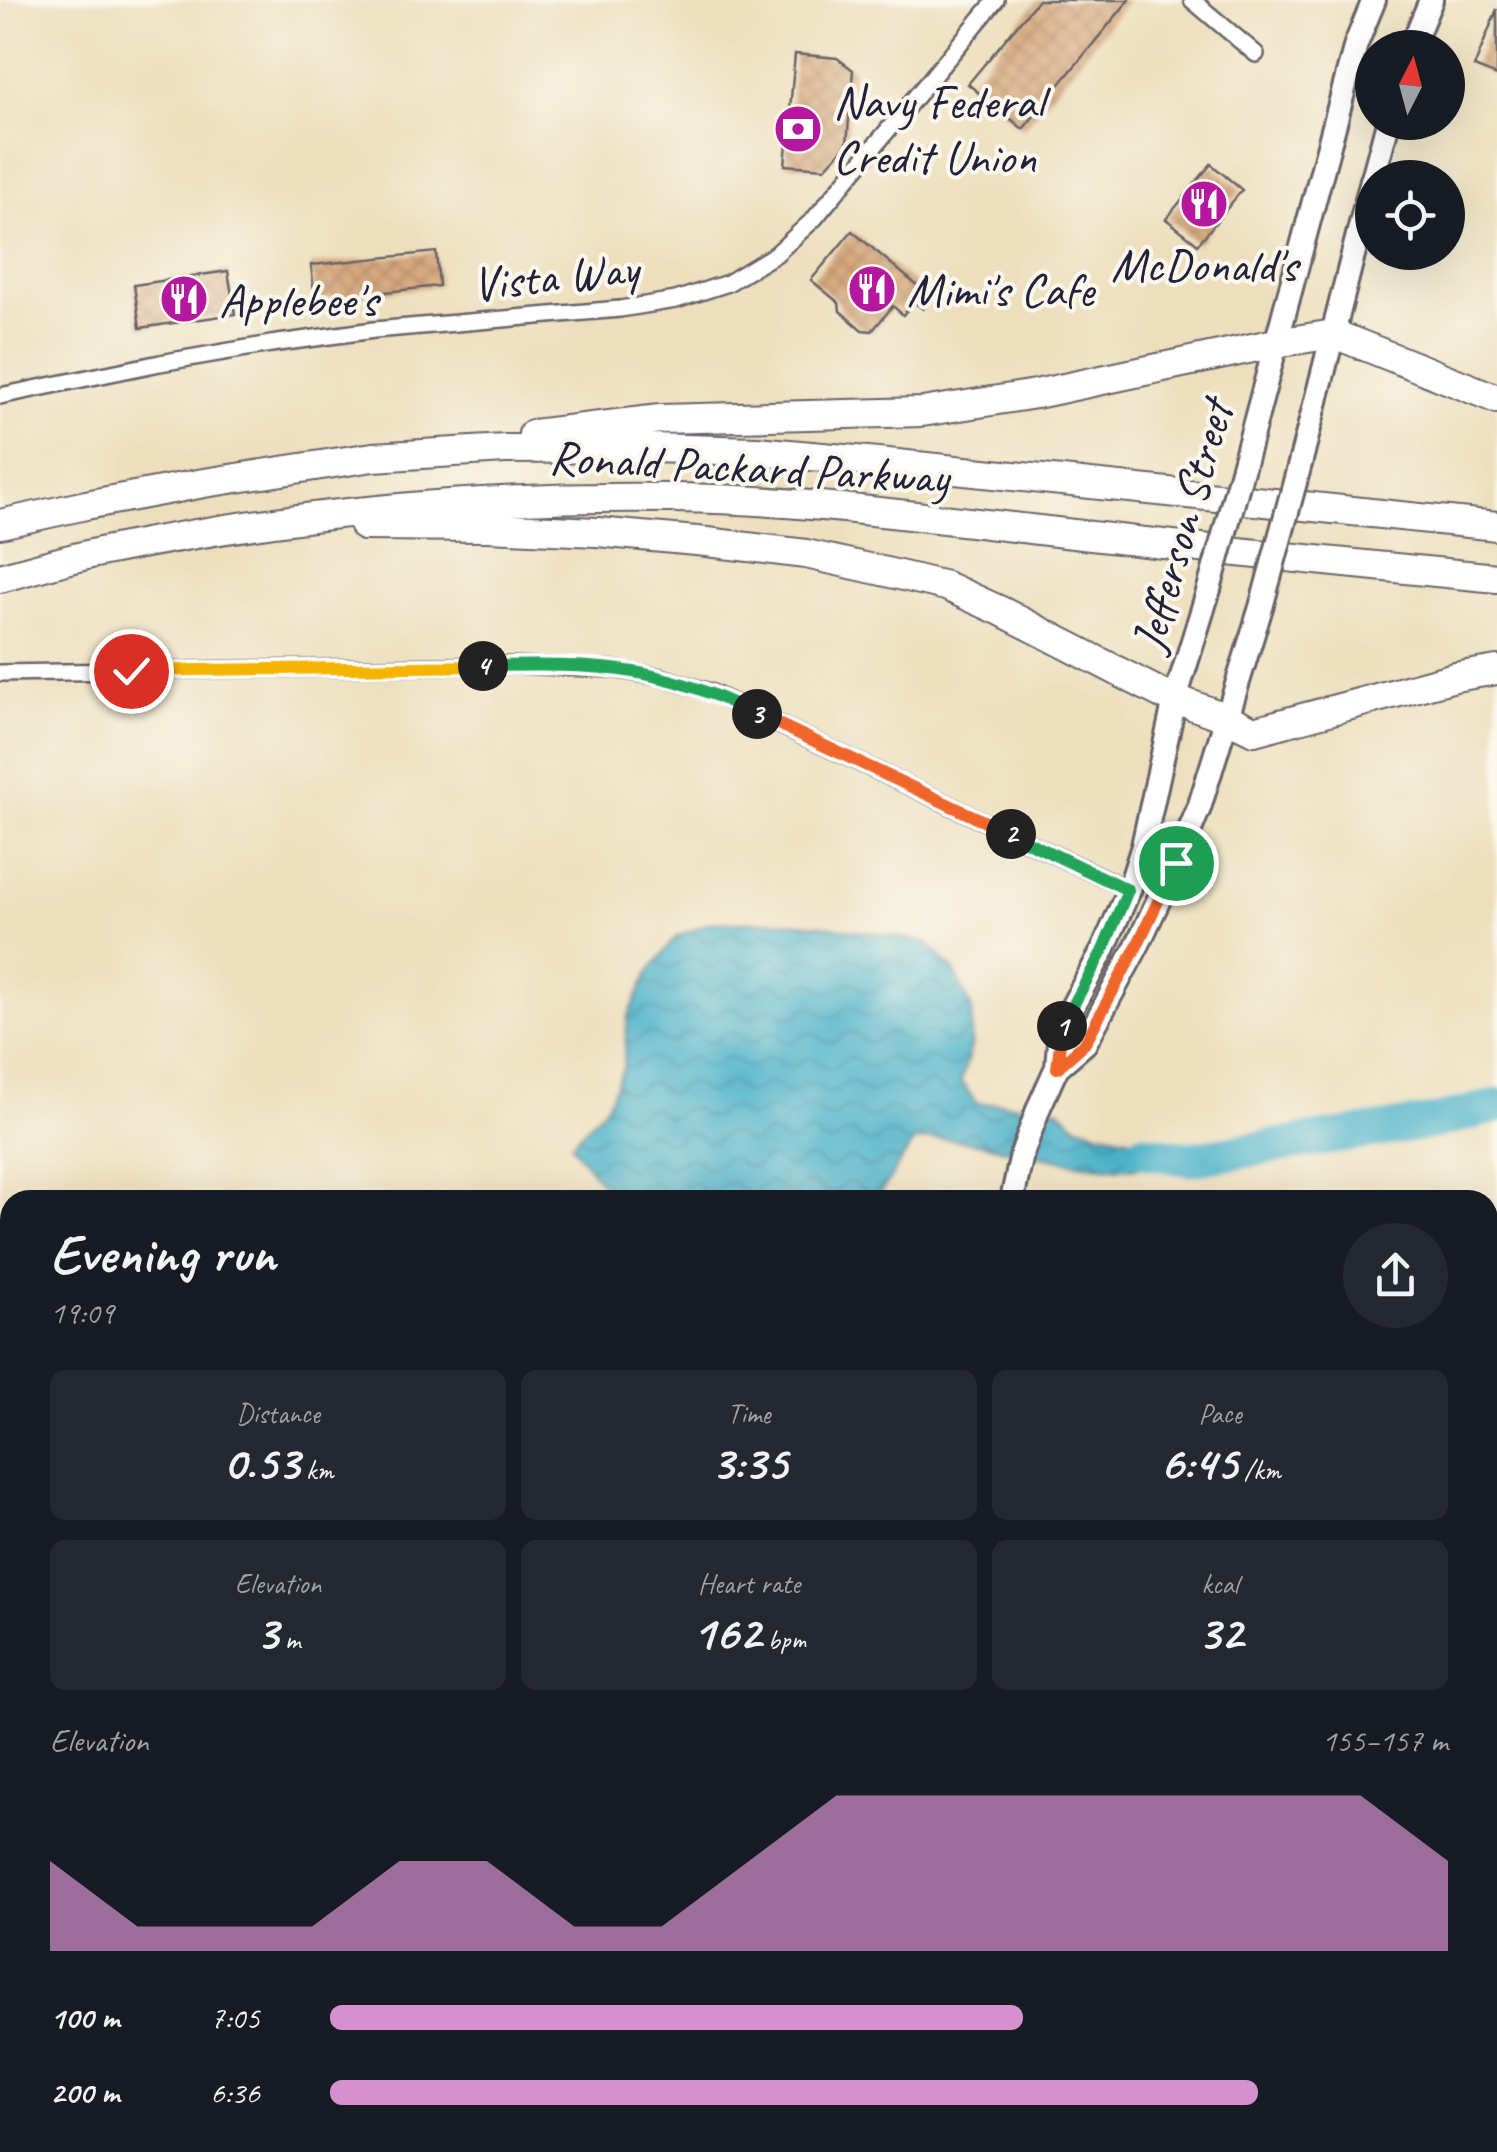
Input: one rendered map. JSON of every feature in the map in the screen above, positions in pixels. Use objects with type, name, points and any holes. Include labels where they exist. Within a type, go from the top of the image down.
[{"type":"highway","points":[[373,457],[660,419],[922,412],[1036,394],[1334,334],[1497,399]]},
{"type":"highway","name":"Ronald Packard Parkway","points":[[0,524],[187,486],[373,457],[505,449],[649,448],[756,451],[1497,526]]},
{"type":"highway","name":"Ronald Packard Parkway","points":[[0,578],[107,550],[246,525],[505,499],[678,498],[838,506],[1212,550],[1497,578]]},
{"type":"highway","points":[[246,525],[486,527],[689,540],[806,554],[946,586],[1175,698],[1254,731],[1455,677],[1497,670]]},
{"type":"main road","name":"Jefferson Street","points":[[1014,1190],[1028,1139],[1057,1068],[1060,1029],[1103,950],[1143,846],[1175,698],[1249,445],[1356,44],[1374,0]]},
{"type":"main road","points":[[1419,30],[1432,0]]},
{"type":"main road","name":"Jefferson Street","points":[[1057,1068],[1085,1043],[1138,944],[1199,808],[1262,604],[1355,251]]},
{"type":"street","name":"Vista Way","points":[[0,396],[236,350],[374,330],[620,309],[676,300],[728,283],[776,254],[814,218],[996,0]]},
{"type":"street","points":[[1192,0],[1256,54]]},
{"type":"street","points":[[0,673],[514,666],[612,668],[661,677],[710,692],[1128,890]]},
{"type":"water","points":[[772,921],[824,925],[926,942],[953,969],[972,1010],[971,1047],[961,1082],[977,1104],[1060,1109],[1075,1124],[1182,1148],[1190,1159],[1144,1167],[1098,1166],[936,1139],[913,1142],[882,1190],[606,1190],[571,1144],[607,1105],[623,1068],[628,1017],[649,972],[676,937],[709,923]]},
{"type":"building","points":[[1038,0],[1129,0],[1023,129],[968,84]]},
{"type":"building","points":[[1497,9],[1497,76],[1474,67]]},
{"type":"building","points":[[795,54],[837,58],[853,70],[847,144],[825,168],[785,165]]},
{"type":"building","name":"McDonald's","points":[[1211,164],[1242,190],[1198,244],[1166,219]]},
{"type":"building","name":"Mimi's Cafe","points":[[852,231],[932,298],[923,309],[914,302],[903,315],[893,306],[872,331],[862,330],[840,311],[839,303],[811,280]]},
{"type":"building","points":[[436,252],[439,286],[315,300],[311,265]]},
{"type":"building","name":"Applebee's","points":[[228,271],[235,314],[140,328],[134,285]]},
{"type":"waterway","points":[[1143,1151],[1190,1159],[1434,1122],[1497,1106]]},
{"type":"place","name":"Navy Federal Credit Union","points":[[798,129]]},
{"type":"place","name":"McDonald's","points":[[1204,204]]},
{"type":"place","name":"Mimi's Cafe","points":[[872,289]]},
{"type":"place","name":"Applebee's","points":[[184,299]]},
{"type":"route","points":[[131,671],[612,668],[710,692],[1128,890],[1103,950],[1060,1029],[1057,1068],[1085,1043],[1176,863]]}]
